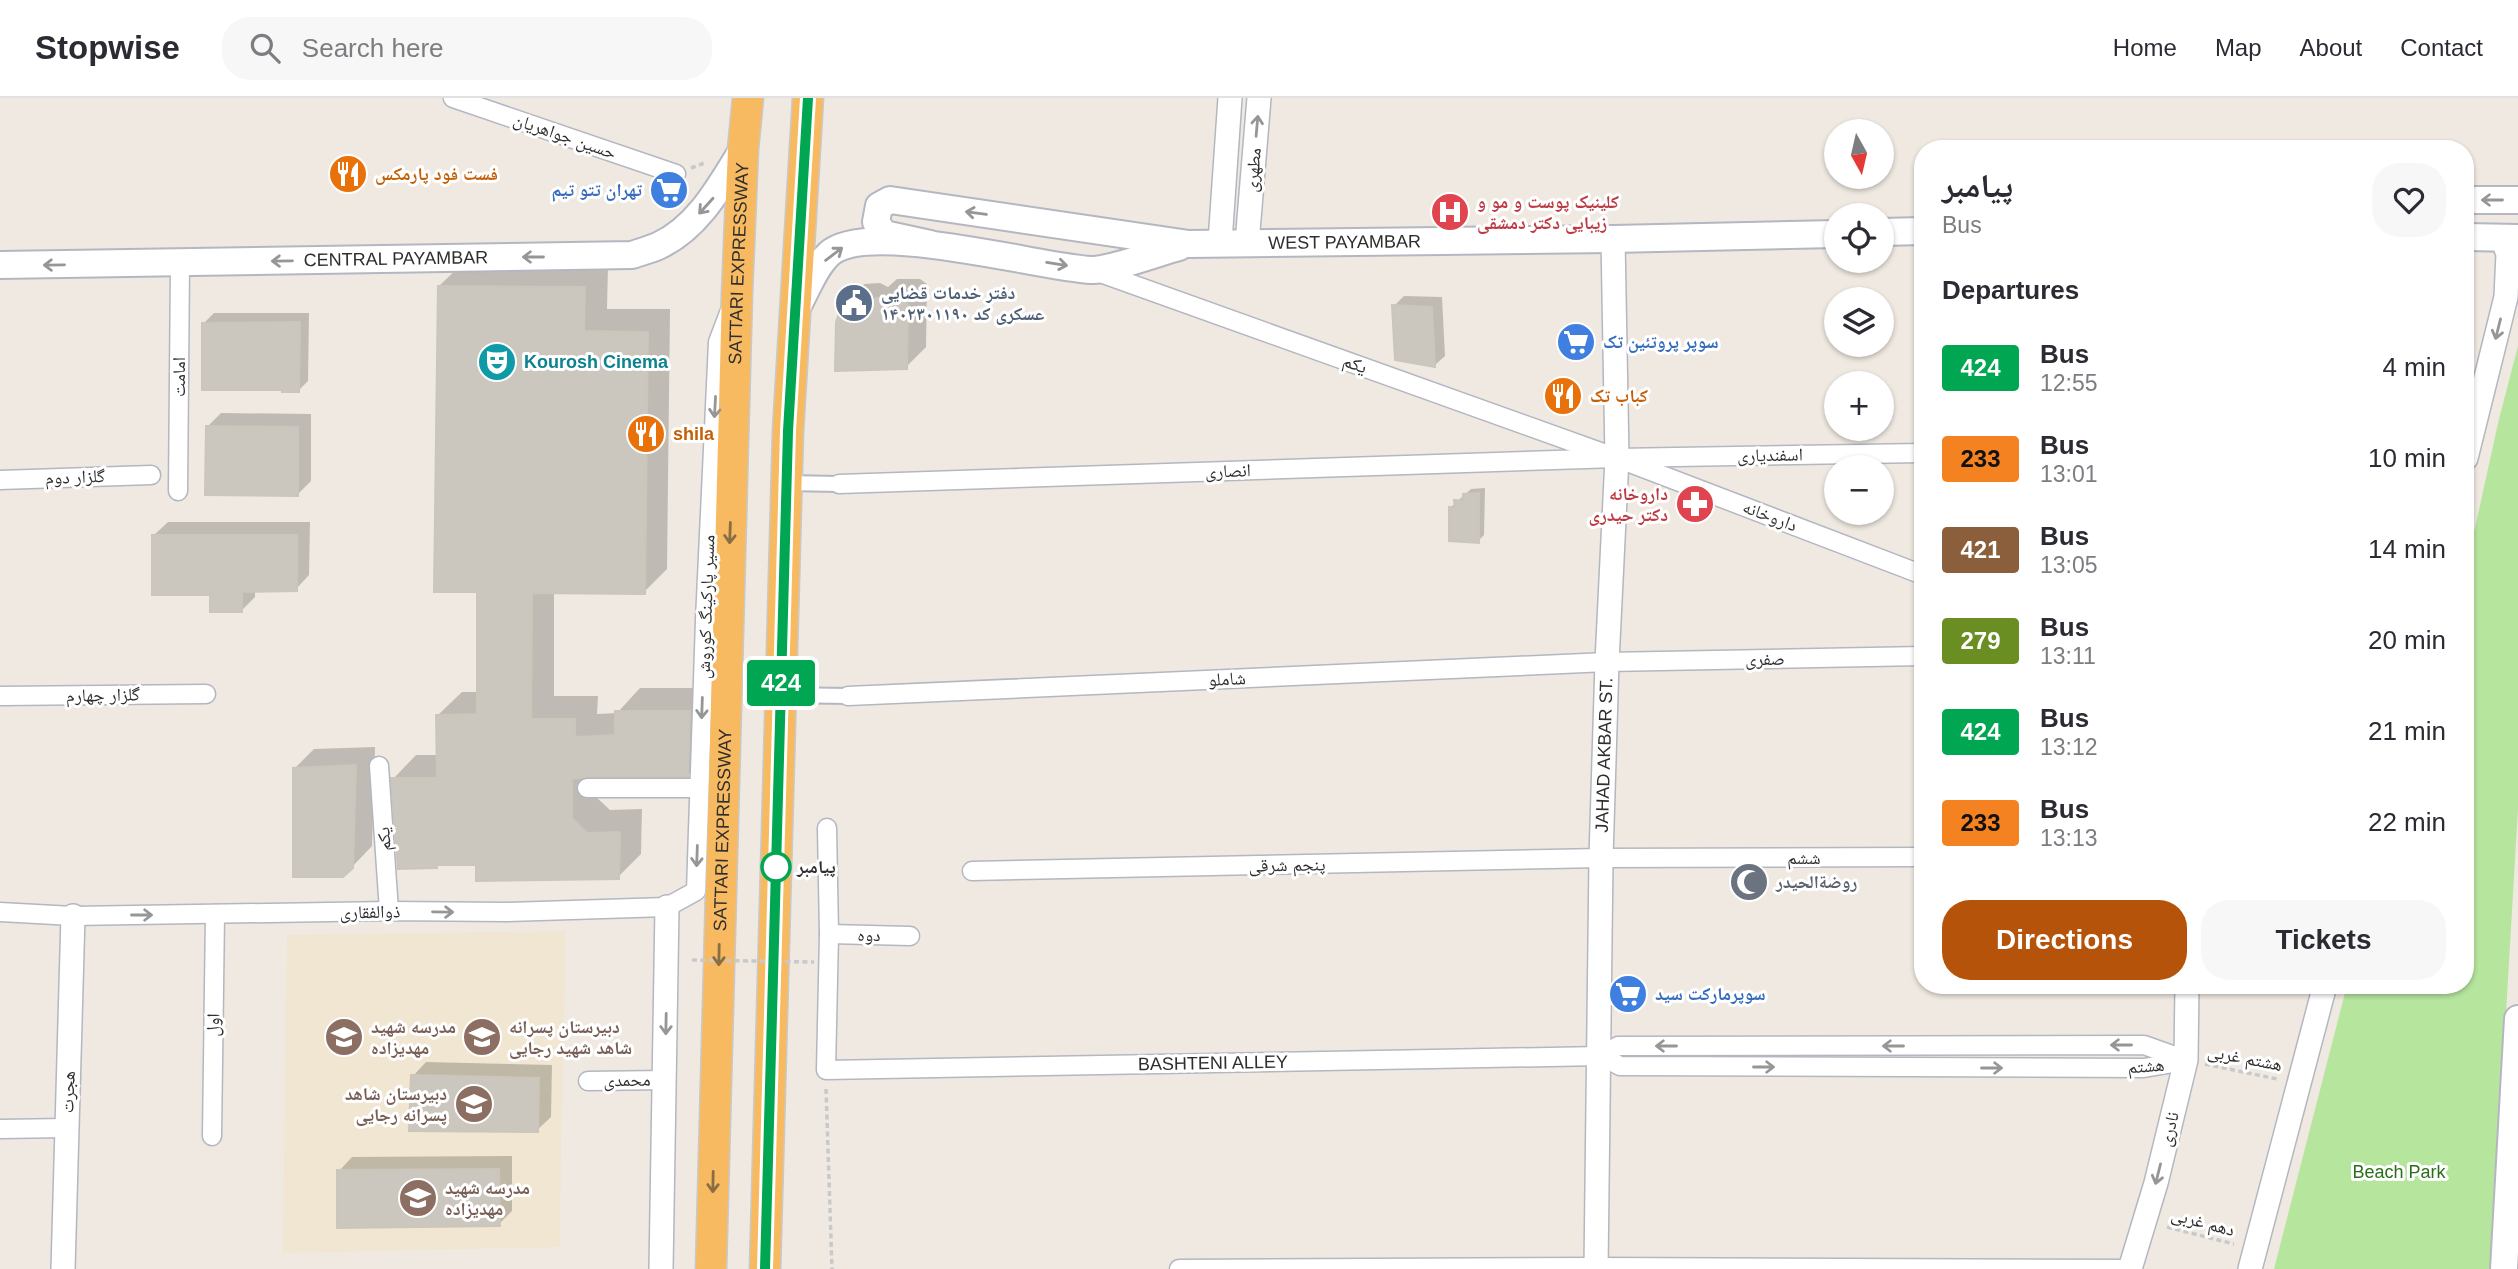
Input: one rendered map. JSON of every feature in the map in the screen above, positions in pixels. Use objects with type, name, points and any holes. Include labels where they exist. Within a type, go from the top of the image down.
[{"type":"highway","name":"SATTARI EXPRESSWAY","points":[[711,1269],[737,293],[743,149],[748,98]]},
{"type":"highway","points":[[765,1269],[786,483],[808,98]]},
{"type":"main road","name":"CENTRAL PAYAMBAR","points":[[0,265],[632,255],[676,236],[715,196],[743,149]]},
{"type":"main road","name":"WEST PAYAMBAR","points":[[1189,244],[890,200],[879,206],[876,222],[884,234],[1094,270],[1189,244],[1220,242],[1824,234]]},
{"type":"main road","points":[[2474,200],[2518,200]]},
{"type":"main road","points":[[1894,232],[1914,231]]},
{"type":"main road","points":[[2474,237],[2510,238]]},
{"type":"main road","name":"WEST PAYAMBAR","points":[[796,309],[819,267],[830,253],[843,246],[866,242],[930,244]]},
{"type":"main road","points":[[2504,1269],[2518,1019]]},
{"type":"street","name":"حسین جواهریان","points":[[453,98],[676,174]]},
{"type":"street","name":"مطهری","points":[[1220,242],[1230,98]]},
{"type":"street","name":"مطهری","points":[[1247,243],[1259,98]]},
{"type":"street","points":[[2474,428],[2506,298],[2510,238]]},
{"type":"street","name":"JAHAD AKBAR ST.","points":[[1596,1268],[1601,1056],[1601,858],[1617,458],[1613,239]]},
{"type":"street","name":"امامت","points":[[178,491],[180,264]]},
{"type":"street","name":"یکم","points":[[1094,270],[1617,458]]},
{"type":"street","name":"مسیر پارکینگ کوروش","points":[[667,907],[696,891],[718,342],[737,293]]},
{"type":"street","name":"اسفندیاری","points":[[1617,458],[1914,453]]},
{"type":"street","name":"انصاری","points":[[839,484],[1617,458]]},
{"type":"street","name":"داروخانه","points":[[1617,458],[1914,572]]},
{"type":"street","name":"گلزار دوم","points":[[0,480],[151,475]]},
{"type":"street","points":[[786,483],[839,484]]},
{"type":"street","name":"صفری","points":[[1607,662],[1914,656]]},
{"type":"street","name":"شاملو","points":[[848,696],[1607,662]]},
{"type":"street","name":"گلزار چهارم","points":[[0,696],[206,694]]},
{"type":"street","points":[[780,695],[848,696]]},
{"type":"street","name":"یکم","points":[[379,766],[389,911]]},
{"type":"street","points":[[587,788],[699,788]]},
{"type":"street","points":[[826,1070],[829,934],[827,828]]},
{"type":"street","name":"ششم","points":[[1601,858],[1914,858]]},
{"type":"street","name":"پنجم شرقی","points":[[972,872],[1601,858]]},
{"type":"street","points":[[661,1269],[667,907]]},
{"type":"street","name":"ذوالفقاری","points":[[0,912],[74,916],[215,915],[389,911],[506,912],[667,907]]},
{"type":"street","name":"اول","points":[[212,1136],[215,915]]},
{"type":"street","name":"هجرت","points":[[63,1269],[74,916]]},
{"type":"street","name":"دوه","points":[[829,934],[909,936]]},
{"type":"street","name":"نادری","points":[[2130,1269],[2156,1183],[2186,1060],[2187,994]]},
{"type":"street","points":[[2253,1260],[2323,994]]},
{"type":"street","name":"هشتم","points":[[1601,1056],[1620,1066],[2144,1068],[2186,1060]]},
{"type":"street","name":"BASHTENI ALLEY","points":[[826,1070],[1601,1056]]},
{"type":"street","name":"محمدی","points":[[588,1081],[665,1080]]},
{"type":"street","points":[[0,1129],[67,1128]]},
{"type":"street","points":[[1179,1269],[2130,1269]]},
{"type":"path","points":[[692,960],[814,962]]},
{"type":"path","name":"هشتم غربی","points":[[2186,1060],[2299,1083]]},
{"type":"path","points":[[826,1070],[832,1269]]},
{"type":"path","name":"دهم غربی","points":[[2144,1221],[2253,1260]]},
{"type":"shaded area","name":"مدرسه شهيد مهديزاده","points":[[566,931],[560,1247],[283,1253],[287,935]]},
{"type":"green space","name":"Beach Park","points":[[2518,346],[2518,808],[2491,1269],[2274,1269],[2345,994],[2474,994],[2474,531]]},
{"type":"building","points":[[438,286],[585,287],[584,331],[648,332],[645,594],[532,593],[531,719],[575,719],[575,737],[615,735],[615,711],[690,711],[688,777],[572,779],[572,818],[587,833],[620,832],[619,879],[476,881],[476,865],[398,869],[391,778],[437,778],[436,715],[477,714],[477,592],[434,592]]},
{"type":"building","points":[[876,298],[900,298],[908,304],[907,369],[835,371],[836,322],[843,303],[860,302],[867,306]]},
{"type":"building","points":[[1392,305],[1432,307],[1435,367],[1395,360]]},
{"type":"building","points":[[300,322],[299,392],[202,390],[202,323]]},
{"type":"building","points":[[206,426],[298,427],[298,496],[205,495]]},
{"type":"building","points":[[1479,493],[1479,543],[1449,541],[1449,507],[1455,508],[1454,500],[1463,501],[1463,494]]},
{"type":"building","points":[[152,535],[297,535],[297,591],[242,592],[242,612],[210,612],[210,595],[152,595]]},
{"type":"building","points":[[356,765],[353,868],[343,877],[293,877],[293,768]]},
{"type":"building","name":"دبیرستان شاهد پسرانه رجایی","points":[[411,1075],[539,1078],[538,1132],[409,1131]]},
{"type":"building","name":"مدرسه شهید مهدیزاده","points":[[499,1169],[500,1226],[337,1228],[337,1170]]},
{"type":"bus line","name":"424","points":[[765,1269],[788,431],[808,98]]},
{"type":"place","name":"فست فود پارمکس","points":[[348,174]]},
{"type":"place","name":"تهران تتو تیم","points":[[669,190]]},
{"type":"place","name":"کلینیک پوست و مو و زیبایی دکتر دمشقی","points":[[1450,212]]},
{"type":"place","name":"دفتر خدمات قضایی عسکری کد ۱۴۰۲۳۰۱۱۹۰","points":[[854,303]]},
{"type":"place","name":"سوپر پروتئین تک","points":[[1576,342]]},
{"type":"place","name":"Kourosh Cinema","points":[[497,362]]},
{"type":"place","name":"کباب تک","points":[[1563,396]]},
{"type":"place","name":"shila","points":[[646,434]]},
{"type":"place","name":"داروخانه دکتر حیدری","points":[[1695,504]]},
{"type":"place","name":"پیامبر","points":[[776,867]]},
{"type":"place","name":"روضةالحیدر","points":[[1749,882]]},
{"type":"place","name":"سوپرمارکت سید","points":[[1628,994]]},
{"type":"place","name":"مدرسه شهيد مهديزاده","points":[[344,1037]]},
{"type":"place","name":"دبیرستان پسرانه شاهد شهید رجایی","points":[[482,1037]]},
{"type":"place","name":"دبیرستان شاهد پسرانه رجایی","points":[[474,1104]]},
{"type":"place","name":"مدرسه شهید مهدیزاده","points":[[418,1198]]}]
